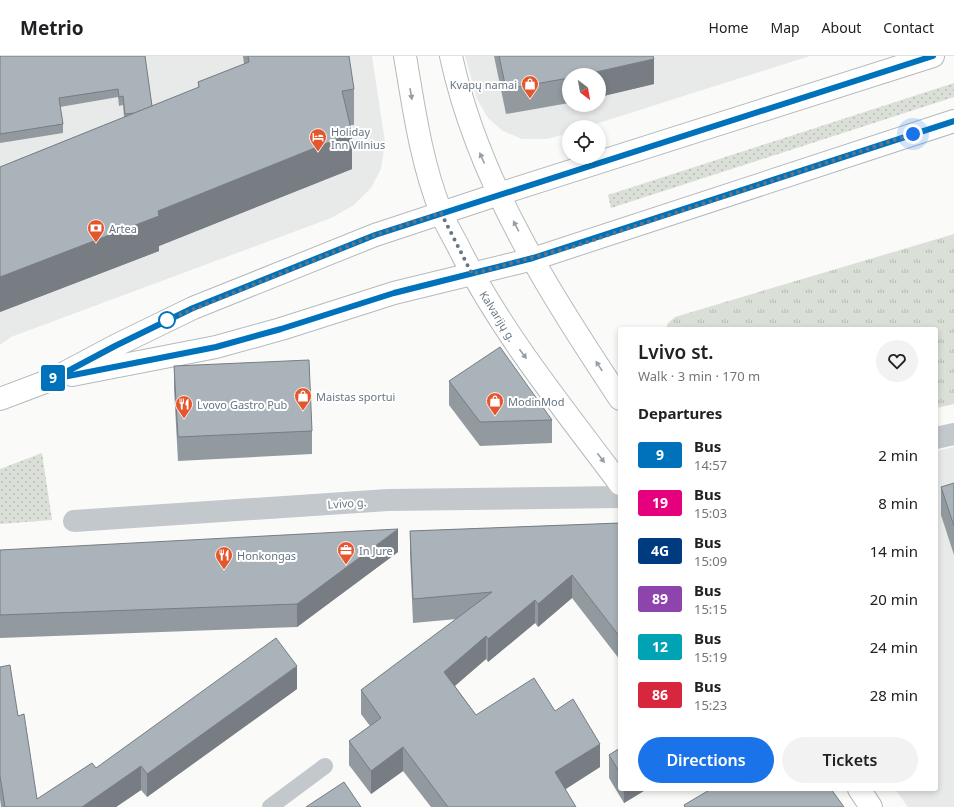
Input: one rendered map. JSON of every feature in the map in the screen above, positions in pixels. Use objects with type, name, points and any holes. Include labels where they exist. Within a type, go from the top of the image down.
[{"type":"main road","name":"Kalvarijų g.","points":[[405,56],[416,126],[427,170],[441,213],[472,274],[517,346],[618,481]]},
{"type":"main road","points":[[451,56],[465,113],[481,156],[499,194],[571,325],[618,396]]},
{"type":"main road","points":[[0,399],[53,379],[115,346],[193,308],[375,235],[933,56]]},
{"type":"main road","points":[[53,379],[216,347],[281,329],[394,293],[533,258],[954,121]]},
{"type":"main road","points":[[860,791],[871,807]]},
{"type":"street","points":[[938,438],[954,434]]},
{"type":"street","name":"Lvivo g.","points":[[74,521],[388,500],[618,497]]},
{"type":"lane","points":[[270,807],[325,766]]},
{"type":"shaded area","points":[[0,56],[372,56],[385,142],[381,169],[371,188],[354,205],[331,218],[11,337],[0,345]]},
{"type":"shaded area","points":[[465,56],[810,56],[606,121],[562,120],[562,135],[547,139],[522,139],[503,131],[488,118],[477,99]]},
{"type":"shaded area","points":[[954,447],[954,807],[908,807],[896,791],[938,791],[938,451]]},
{"type":"green space","points":[[954,83],[954,97],[611,208],[608,195]]},
{"type":"green space","points":[[954,234],[954,404],[938,408],[938,327],[667,327],[668,323],[675,317]]},
{"type":"green space","points":[[42,453],[52,520],[0,524],[0,469]]},
{"type":"building","points":[[0,56],[145,56],[152,106],[135,113],[125,114],[123,96],[119,97],[118,89],[59,98],[63,124],[0,134]]},
{"type":"building","points":[[248,56],[349,56],[354,89],[342,91],[352,133],[158,211],[159,216],[0,277],[0,167],[199,87],[198,82],[249,62]]},
{"type":"building","points":[[499,56],[653,56],[654,59],[606,70],[606,68],[562,68],[562,79],[506,89]]},
{"type":"building","points":[[500,347],[552,420],[480,422],[449,381]]},
{"type":"building","points":[[309,360],[312,431],[178,437],[174,366]]},
{"type":"building","points":[[954,483],[954,526],[941,487]]},
{"type":"building","points":[[618,523],[618,634],[572,575],[538,604],[535,600],[488,639],[486,636],[444,672],[476,715],[534,678],[555,711],[573,699],[600,744],[555,772],[576,807],[448,807],[403,747],[371,771],[349,741],[381,718],[361,690],[492,592],[413,599],[410,531]]},
{"type":"building","points":[[398,529],[297,604],[0,615],[0,550]]},
{"type":"building","points":[[276,638],[297,666],[147,774],[141,766],[82,807],[5,807],[0,776],[0,667],[10,665],[18,716],[24,714],[37,799],[92,763],[96,768]]},
{"type":"building","points":[[618,749],[618,770],[609,755]]},
{"type":"building","points":[[344,782],[361,807],[306,807]]},
{"type":"building","points":[[708,791],[832,791],[844,807],[685,807],[684,805]]},
{"type":"bus line","name":"9","points":[[933,56],[375,235],[193,308],[115,346],[53,379],[216,347],[281,329],[394,293],[472,274],[575,246],[954,121]]},
{"type":"place","name":"Kvapų namai","points":[[530,99]]},
{"type":"place","name":"Holiday Inn Vilnius","points":[[318,152]]},
{"type":"place","name":"Artea","points":[[96,243]]},
{"type":"place","name":"Maistas sportui","points":[[303,411]]},
{"type":"place","name":"ModinMod","points":[[495,416]]},
{"type":"place","name":"Lvovo Gastro Pub","points":[[184,419]]},
{"type":"place","name":"In Jure","points":[[346,565]]},
{"type":"place","name":"Honkongas","points":[[224,570]]},
{"type":"route","points":[[167,320],[249,285],[375,235],[441,213],[472,274],[575,246],[913,134]]}]
